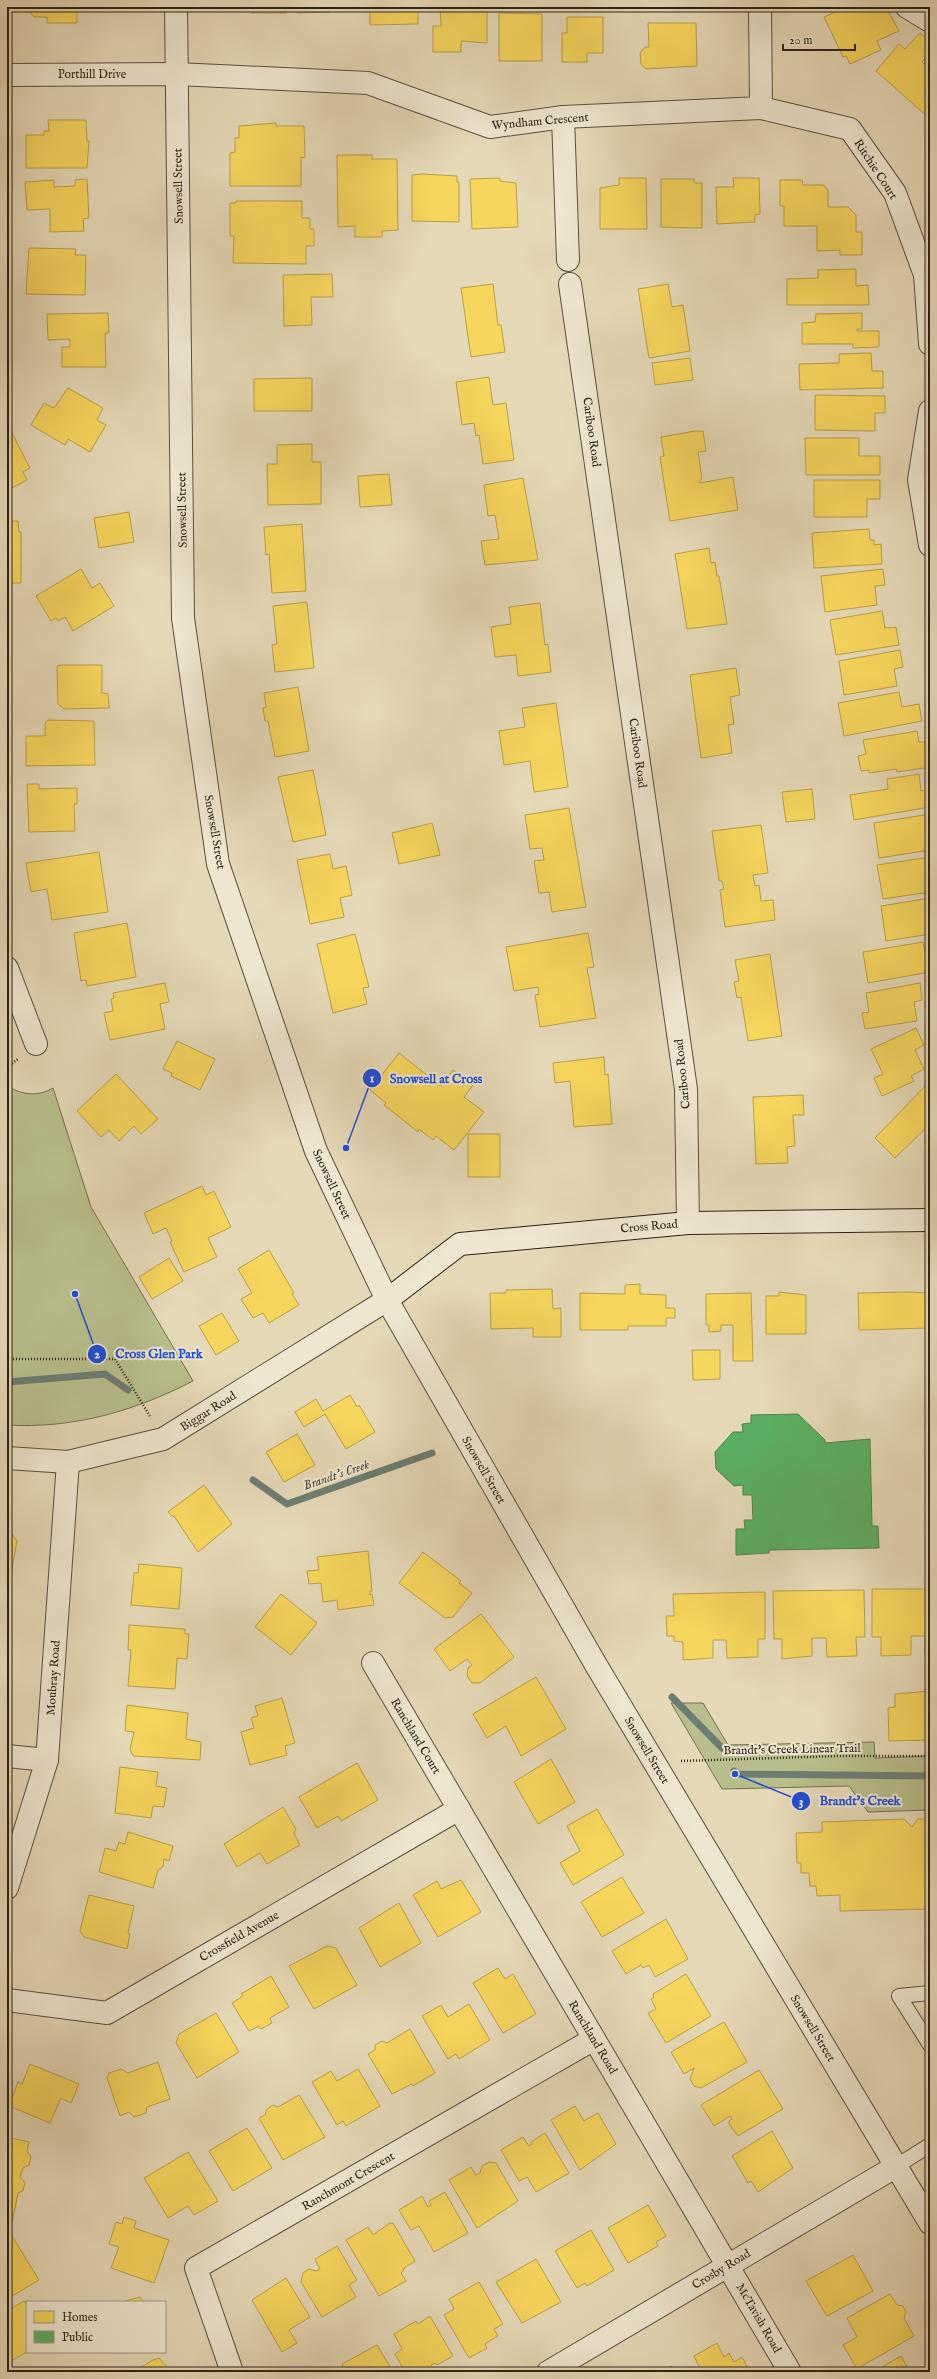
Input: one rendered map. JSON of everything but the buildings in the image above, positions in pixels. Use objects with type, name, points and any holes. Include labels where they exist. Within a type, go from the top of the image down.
[{"type":"street","name":"Snowsell Street","points":[[176,7],[183,618],[218,864],[316,1151],[387,1300],[592,1658],[895,2167],[930,2223]]},
{"type":"street","points":[[760,7],[761,108]]},
{"type":"street","points":[[908,7],[930,21]]},
{"type":"street","name":"Porthill Drive","points":[[7,75],[177,74]]},
{"type":"street","name":"Wyndham Crescent","points":[[177,74],[368,83],[490,127],[563,118],[761,108]]},
{"type":"street","name":"Ritchie Court","points":[[761,108],[850,129],[895,193],[926,275],[930,344]]},
{"type":"street","points":[[563,118],[568,260]]},
{"type":"street","name":"Cariboo Road","points":[[570,284],[686,1090],[688,1223]]},
{"type":"street","points":[[930,411],[920,480],[930,545]]},
{"type":"street","points":[[7,968],[36,1044]]},
{"type":"street","name":"Cross Road","points":[[387,1300],[460,1244],[688,1223],[930,1220]]},
{"type":"street","name":"Biggar Road","points":[[7,1458],[68,1462],[163,1439],[387,1300]]},
{"type":"street","name":"Moubray Road","points":[[7,1888],[47,1760],[68,1462]]},
{"type":"street","name":"Ranchland Court","points":[[374,1663],[459,1809]]},
{"type":"street","points":[[7,1756],[47,1760]]},
{"type":"street","name":"Crossfield Avenue","points":[[7,2000],[107,2013],[459,1809]]},
{"type":"street","name":"Ranchland Road","points":[[459,1809],[728,2264]]},
{"type":"street","name":"Ranchmont Crescent","points":[[232,2372],[196,2268],[594,2038]]},
{"type":"street","name":"Crosby Road","points":[[548,2372],[728,2264],[895,2167]]},
{"type":"street","name":"McTavish Road","points":[[728,2264],[790,2372]]},
{"type":"lane","points":[[930,1993],[899,1996],[930,2045]]},
{"type":"lane","points":[[895,2167],[930,2145]]},
{"type":"path","points":[[7,1359],[115,1359],[163,1439]]},
{"type":"path","name":"Brandt's Creek Linear Trail","points":[[654,1763],[838,1756],[930,1756]]},
{"type":"green space","points":[[7,1086],[30,1094],[42,1093],[53,1088],[91,1207],[193,1381],[149,1401],[103,1416],[56,1424],[7,1425]]},
{"type":"green space","points":[[671,1703],[703,1703],[728,1745],[874,1742],[875,1758],[930,1756],[930,1810],[868,1812],[849,1786],[722,1789]]},
{"type":"waterway","name":"Brandt's Creek","points":[[7,1382],[105,1374],[128,1390]]},
{"type":"waterway","name":"Brandt's Creek","points":[[253,1480],[287,1504],[432,1453]]},
{"type":"waterway","name":"Brandt's Creek","points":[[672,1697],[722,1748]]},
{"type":"waterway","name":"Brandt's Creek","points":[[734,1771],[735,1774],[930,1776]]},
{"type":"place","name":"Snowsell at Cross","points":[[346,1148]]},
{"type":"place","name":"Cross Glen Park","points":[[75,1294]]},
{"type":"place","name":"Brandt's Creek","points":[[735,1774]]}]
